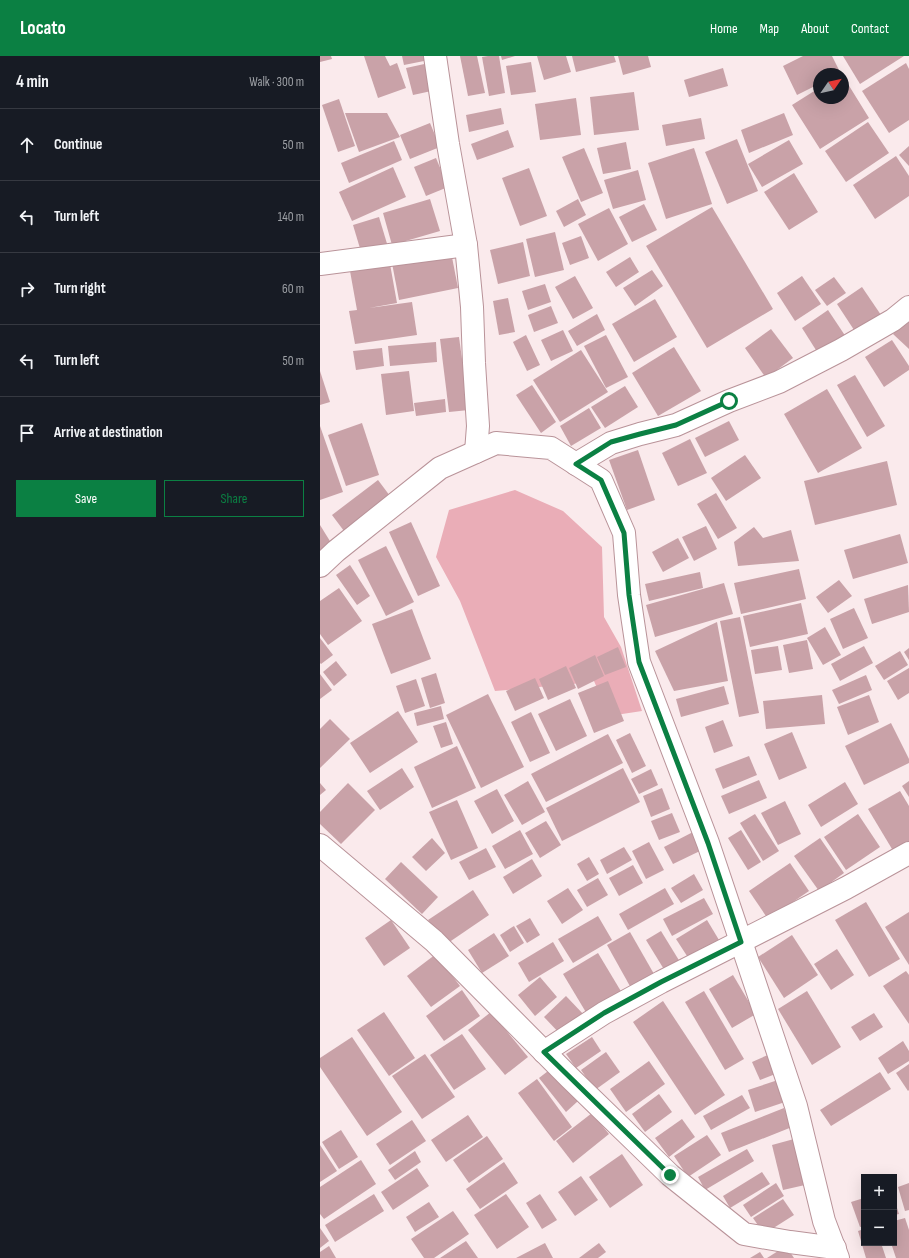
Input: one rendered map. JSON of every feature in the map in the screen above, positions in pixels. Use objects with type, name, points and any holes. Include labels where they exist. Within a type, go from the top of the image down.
[{"type":"street","points":[[435,56],[448,144],[466,245],[472,307],[478,426],[476,452]]},
{"type":"street","points":[[320,264],[466,245]]},
{"type":"street","points":[[576,464],[611,442],[676,425],[729,401],[779,382],[841,350],[893,320],[909,307]]},
{"type":"street","points":[[320,566],[336,551],[440,468],[496,443],[551,448],[601,480],[624,533],[629,595],[639,662],[708,843],[796,1106],[824,1221],[836,1253]]},
{"type":"street","points":[[320,845],[434,941],[544,1052],[670,1175],[744,1234],[790,1242],[836,1253]]},
{"type":"street","points":[[544,1052],[604,1013],[661,982],[846,888],[909,853]]},
{"type":"shaded area","points":[[515,490],[563,511],[602,547],[604,617],[621,647],[642,711],[609,716],[594,681],[495,691],[460,601],[436,557],[449,510]]},
{"type":"building","points":[[320,56],[331,56],[332,59],[320,62]]},
{"type":"building","points":[[364,56],[385,56],[390,66],[397,63],[406,88],[378,98]]},
{"type":"building","points":[[402,56],[428,56],[429,60],[404,65]]},
{"type":"building","points":[[460,56],[477,56],[485,93],[468,96]]},
{"type":"building","points":[[499,56],[505,93],[489,96],[482,57]]},
{"type":"building","points":[[501,56],[515,56],[502,60]]},
{"type":"building","points":[[537,56],[566,56],[571,72],[544,80]]},
{"type":"building","points":[[572,56],[614,56],[616,62],[576,72]]},
{"type":"building","points":[[618,56],[648,56],[651,67],[623,75]]},
{"type":"building","points":[[803,56],[832,56],[838,68],[813,68],[813,87],[797,95],[783,66]]},
{"type":"building","points":[[843,56],[904,56],[860,84]]},
{"type":"building","points":[[531,62],[536,92],[511,95],[506,66]]},
{"type":"building","points":[[429,63],[436,90],[413,95],[406,68]]},
{"type":"building","points":[[906,63],[909,69],[909,120],[889,133],[862,91]]},
{"type":"building","points":[[723,68],[728,86],[689,97],[684,80]]},
{"type":"building","points":[[849,86],[869,118],[820,149],[792,105],[813,92],[813,104],[849,104]]},
{"type":"building","points":[[634,92],[639,130],[594,135],[590,97]]},
{"type":"building","points":[[576,98],[581,135],[540,140],[535,104]]},
{"type":"building","points":[[339,99],[355,146],[338,152],[322,105]]},
{"type":"building","points":[[501,108],[504,124],[469,132],[466,115]]},
{"type":"building","points":[[345,113],[387,113],[400,137],[359,152]]},
{"type":"building","points":[[784,113],[793,135],[749,153],[741,130]]},
{"type":"building","points":[[701,118],[705,139],[666,146],[662,125]]},
{"type":"building","points":[[868,122],[889,153],[846,182],[825,151]]},
{"type":"building","points":[[430,123],[440,147],[410,159],[400,135]]},
{"type":"building","points":[[508,130],[514,147],[477,160],[471,144]]},
{"type":"building","points":[[737,139],[758,191],[727,204],[705,152]]},
{"type":"building","points":[[789,140],[803,164],[762,187],[748,164]]},
{"type":"building","points":[[394,141],[402,160],[349,183],[341,163]]},
{"type":"building","points":[[626,142],[631,169],[603,174],[597,148]]},
{"type":"building","points":[[909,146],[909,166],[899,155]]},
{"type":"building","points":[[584,148],[603,193],[581,202],[562,157]]},
{"type":"building","points":[[694,148],[712,204],[666,219],[648,163]]},
{"type":"building","points":[[896,156],[909,176],[909,196],[875,219],[853,185]]},
{"type":"building","points":[[436,158],[448,187],[426,196],[414,167]]},
{"type":"building","points":[[393,167],[406,197],[352,221],[339,192]]},
{"type":"building","points":[[529,168],[547,216],[520,226],[502,178]]},
{"type":"building","points":[[638,170],[646,200],[613,209],[604,180]]},
{"type":"building","points":[[794,173],[818,212],[789,230],[764,192]]},
{"type":"building","points":[[430,199],[440,231],[392,245],[383,213]]},
{"type":"building","points":[[578,199],[586,215],[564,227],[556,211]]},
{"type":"building","points":[[644,204],[657,230],[632,242],[619,217]]},
{"type":"building","points":[[712,207],[773,309],[707,348],[646,246]]},
{"type":"building","points":[[609,208],[628,244],[598,261],[578,224]]},
{"type":"building","points":[[379,217],[388,247],[362,255],[353,225]]},
{"type":"building","points":[[555,232],[564,270],[535,277],[526,239]]},
{"type":"building","points":[[581,236],[589,258],[570,265],[562,243]]},
{"type":"building","points":[[523,242],[530,276],[498,284],[490,250]]},
{"type":"building","points":[[451,252],[458,288],[399,300],[392,263]]},
{"type":"building","points":[[630,257],[639,272],[616,287],[606,272]]},
{"type":"building","points":[[390,264],[397,303],[369,308],[412,302],[417,335],[355,344],[349,311],[357,310],[350,271]]},
{"type":"building","points":[[652,270],[663,286],[635,306],[623,288]]},
{"type":"building","points":[[575,276],[593,308],[573,319],[555,287]]},
{"type":"building","points":[[802,276],[821,304],[795,321],[777,293]]},
{"type":"building","points":[[834,277],[846,293],[827,306],[815,290]]},
{"type":"building","points":[[545,284],[551,302],[528,310],[522,291]]},
{"type":"building","points":[[862,287],[881,315],[856,333],[837,304]]},
{"type":"building","points":[[508,298],[515,332],[499,335],[493,301]]},
{"type":"building","points":[[655,299],[677,337],[634,362],[612,324]]},
{"type":"building","points":[[551,306],[558,323],[534,332],[528,315]]},
{"type":"building","points":[[828,310],[848,340],[821,358],[802,328]]},
{"type":"building","points":[[597,314],[605,330],[577,346],[568,331]]},
{"type":"building","points":[[909,317],[909,349],[893,334]]},
{"type":"building","points":[[771,329],[793,358],[766,378],[745,348]]},
{"type":"building","points":[[563,330],[573,351],[551,361],[541,340]]},
{"type":"building","points":[[526,335],[540,365],[527,371],[513,342]]},
{"type":"building","points":[[606,335],[628,377],[606,388],[584,346]]},
{"type":"building","points":[[459,337],[469,410],[449,412],[440,339]]},
{"type":"building","points":[[892,340],[909,366],[909,370],[884,387],[865,357]]},
{"type":"building","points":[[436,342],[437,362],[390,366],[388,346]]},
{"type":"building","points":[[674,347],[701,391],[658,416],[632,373]]},
{"type":"building","points":[[382,348],[384,366],[356,370],[353,351]]},
{"type":"building","points":[[581,350],[608,392],[560,422],[533,380]]},
{"type":"building","points":[[320,371],[330,402],[320,405]]},
{"type":"building","points":[[409,371],[414,411],[386,415],[381,374]]},
{"type":"building","points":[[855,375],[885,426],[867,437],[837,385]]},
{"type":"building","points":[[532,385],[556,422],[541,433],[516,395]]},
{"type":"building","points":[[625,386],[638,407],[605,428],[591,407]]},
{"type":"building","points":[[827,389],[862,448],[818,473],[784,414]]},
{"type":"building","points":[[445,399],[446,412],[416,416],[414,403]]},
{"type":"building","points":[[589,408],[601,428],[571,446],[560,426]]},
{"type":"building","points":[[729,421],[739,440],[705,457],[695,438]]},
{"type":"building","points":[[362,423],[379,475],[346,486],[328,435]]},
{"type":"building","points":[[320,426],[343,492],[320,500]]},
{"type":"building","points":[[690,439],[707,473],[678,486],[662,453]]},
{"type":"building","points":[[638,450],[655,500],[627,510],[609,460]]},
{"type":"building","points":[[745,455],[761,478],[726,501],[711,478]]},
{"type":"building","points":[[887,461],[897,505],[815,525],[804,481]]},
{"type":"building","points":[[378,480],[390,496],[344,531],[332,515]]},
{"type":"building","points":[[716,493],[737,528],[718,539],[697,504]]},
{"type":"building","points":[[411,522],[440,586],[418,596],[389,532]]},
{"type":"building","points":[[320,525],[333,546],[320,555]]},
{"type":"building","points":[[706,526],[717,549],[694,561],[682,537]]},
{"type":"building","points":[[754,527],[763,538],[791,530],[799,561],[738,566],[734,542]]},
{"type":"building","points":[[900,534],[908,563],[853,579],[844,550]]},
{"type":"building","points":[[678,538],[689,558],[663,572],[652,552]]},
{"type":"building","points":[[386,546],[414,602],[386,616],[358,560]]},
{"type":"building","points":[[350,565],[370,596],[357,605],[336,575]]},
{"type":"building","points":[[799,569],[806,599],[741,614],[734,583]]},
{"type":"building","points":[[700,572],[703,588],[649,601],[645,584]]},
{"type":"building","points":[[839,580],[852,596],[828,613],[816,597]]},
{"type":"building","points":[[724,583],[733,614],[655,637],[646,605]]},
{"type":"building","points":[[908,585],[909,612],[872,624],[864,599]]},
{"type":"building","points":[[339,588],[362,621],[328,645],[320,634],[320,601]]},
{"type":"building","points":[[801,603],[808,634],[750,647],[743,616]]},
{"type":"building","points":[[854,608],[868,638],[843,649],[830,619]]},
{"type":"building","points":[[412,609],[431,659],[391,674],[372,624]]},
{"type":"building","points":[[740,617],[759,713],[739,717],[720,621]]},
{"type":"building","points":[[717,622],[728,681],[674,691],[655,651]]},
{"type":"building","points":[[825,627],[841,655],[823,665],[807,638]]},
{"type":"building","points":[[320,638],[333,655],[321,664],[320,663]]},
{"type":"building","points":[[807,640],[813,669],[789,673],[783,645]]},
{"type":"building","points":[[778,646],[782,670],[755,674],[751,650]]},
{"type":"building","points":[[864,646],[873,663],[840,681],[831,664]]},
{"type":"building","points":[[618,647],[626,667],[605,675],[597,657]]},
{"type":"building","points":[[909,648],[909,660],[904,652]]},
{"type":"building","points":[[900,651],[908,665],[884,680],[875,666]]},
{"type":"building","points":[[595,655],[604,676],[578,689],[569,668]]},
{"type":"building","points":[[336,661],[347,675],[334,686],[323,672]]},
{"type":"building","points":[[566,666],[576,688],[548,700],[539,679]]},
{"type":"building","points":[[909,668],[909,693],[898,700],[887,681]]},
{"type":"building","points":[[436,673],[445,703],[430,708],[421,678]]},
{"type":"building","points":[[320,674],[332,690],[320,699]]},
{"type":"building","points":[[866,675],[872,690],[839,704],[832,690]]},
{"type":"building","points":[[535,678],[544,698],[515,711],[506,691]]},
{"type":"building","points":[[416,679],[425,706],[405,713],[396,686]]},
{"type":"building","points":[[608,681],[624,721],[594,733],[578,693]]},
{"type":"building","points":[[724,686],[729,704],[681,717],[676,699]]},
{"type":"building","points":[[488,694],[524,767],[481,788],[446,715]]},
{"type":"building","points":[[822,695],[825,724],[766,729],[763,701]]},
{"type":"building","points":[[869,695],[879,722],[848,735],[837,707]]},
{"type":"building","points":[[570,699],[587,736],[556,751],[538,714]]},
{"type":"building","points":[[441,706],[444,719],[417,726],[414,713]]},
{"type":"building","points":[[398,711],[418,742],[370,773],[350,743]]},
{"type":"building","points":[[531,712],[550,753],[530,762],[511,722]]},
{"type":"building","points":[[330,719],[350,739],[320,768],[320,729]]},
{"type":"building","points":[[723,720],[733,746],[714,753],[705,727]]},
{"type":"building","points":[[446,722],[453,744],[441,748],[433,726]]},
{"type":"building","points":[[891,723],[909,759],[909,763],[864,785],[845,746]]},
{"type":"building","points":[[792,732],[807,768],[779,780],[764,744]]},
{"type":"building","points":[[630,733],[646,766],[632,773],[616,740]]},
{"type":"building","points":[[608,734],[623,763],[546,802],[531,774]]},
{"type":"building","points":[[457,746],[476,788],[432,808],[414,767]]},
{"type":"building","points":[[749,756],[757,775],[723,789],[715,769]]},
{"type":"building","points":[[402,768],[414,787],[380,810],[367,791]]},
{"type":"building","points":[[623,768],[640,802],[562,841],[546,808]]},
{"type":"building","points":[[651,769],[658,785],[639,794],[631,779]]},
{"type":"building","points":[[759,780],[767,798],[729,814],[721,796]]},
{"type":"building","points":[[528,781],[545,812],[522,825],[504,795]]},
{"type":"building","points":[[909,781],[909,797],[902,786]]},
{"type":"building","points":[[845,782],[858,804],[821,827],[808,805]]},
{"type":"building","points":[[320,783],[326,790],[320,795]]},
{"type":"building","points":[[348,783],[375,810],[341,844],[320,824],[320,812]]},
{"type":"building","points":[[662,788],[670,809],[651,817],[643,796]]},
{"type":"building","points":[[497,789],[514,821],[492,834],[474,801]]},
{"type":"building","points":[[900,791],[909,806],[909,846],[895,854],[868,809]]},
{"type":"building","points":[[457,800],[478,848],[451,860],[429,812]]},
{"type":"building","points":[[785,801],[801,834],[778,845],[761,813]]},
{"type":"building","points":[[672,813],[680,832],[659,840],[651,821]]},
{"type":"building","points":[[755,814],[779,851],[763,861],[740,823]]},
{"type":"building","points":[[858,814],[880,847],[846,870],[824,837]]},
{"type":"building","points":[[546,821],[561,845],[540,858],[525,833]]},
{"type":"building","points":[[520,830],[533,854],[505,869],[492,846]]},
{"type":"building","points":[[741,830],[761,862],[748,870],[728,838]]},
{"type":"building","points":[[693,832],[702,850],[673,864],[664,847]]},
{"type":"building","points":[[432,838],[445,853],[426,871],[412,857]]},
{"type":"building","points":[[820,838],[844,873],[819,891],[794,856]]},
{"type":"building","points":[[649,842],[664,870],[646,879],[632,851]]},
{"type":"building","points":[[624,847],[632,860],[607,874],[600,860]]},
{"type":"building","points":[[486,848],[496,867],[469,880],[459,862]]},
{"type":"building","points":[[589,857],[599,874],[587,881],[577,864]]},
{"type":"building","points":[[532,859],[542,876],[513,894],[503,877]]},
{"type":"building","points":[[401,862],[438,897],[422,914],[385,879]]},
{"type":"building","points":[[790,863],[809,891],[768,919],[749,891]]},
{"type":"building","points":[[633,865],[643,883],[619,896],[609,878]]},
{"type":"building","points":[[694,874],[703,890],[681,903],[671,888]]},
{"type":"building","points":[[598,878],[608,895],[587,907],[577,890]]},
{"type":"building","points":[[568,888],[583,910],[562,924],[547,901]]},
{"type":"building","points":[[665,888],[674,904],[628,930],[619,914]]},
{"type":"building","points":[[473,890],[489,915],[445,945],[428,920]]},
{"type":"building","points":[[704,898],[713,914],[672,936],[663,919]]},
{"type":"building","points":[[866,902],[900,959],[869,977],[835,920]]},
{"type":"building","points":[[909,912],[909,965],[885,927]]},
{"type":"building","points":[[598,916],[612,940],[573,963],[558,939]]},
{"type":"building","points":[[530,918],[540,935],[527,943],[516,926]]},
{"type":"building","points":[[391,920],[410,948],[384,966],[365,938]]},
{"type":"building","points":[[707,920],[719,940],[689,959],[676,939]]},
{"type":"building","points":[[514,926],[524,943],[510,952],[500,935]]},
{"type":"building","points":[[661,931],[680,962],[665,971],[646,940]]},
{"type":"building","points":[[630,932],[654,974],[631,988],[607,945]]},
{"type":"building","points":[[494,933],[509,956],[482,973],[468,950]]},
{"type":"building","points":[[792,935],[818,975],[784,998],[758,957]]},
{"type":"building","points":[[553,942],[564,961],[529,982],[518,963]]},
{"type":"building","points":[[837,949],[854,975],[831,990],[814,964]]},
{"type":"building","points":[[598,953],[625,998],[590,1019],[563,974]]},
{"type":"building","points":[[436,954],[460,986],[431,1007],[407,976]]},
{"type":"building","points":[[906,971],[909,975],[909,1024],[883,986]]},
{"type":"building","points":[[733,975],[756,1014],[732,1028],[709,989]]},
{"type":"building","points":[[540,977],[557,997],[535,1016],[518,995]]},
{"type":"building","points":[[462,990],[480,1016],[444,1041],[426,1016]]},
{"type":"building","points":[[704,991],[744,1059],[725,1070],[685,1002]]},
{"type":"building","points":[[807,991],[841,1047],[812,1065],[778,1009]]},
{"type":"building","points":[[566,996],[585,1016],[563,1037],[544,1017]]},
{"type":"building","points":[[663,1001],[725,1095],[695,1115],[633,1022]]},
{"type":"building","points":[[384,1012],[415,1058],[389,1076],[357,1030]]},
{"type":"building","points":[[491,1012],[528,1057],[505,1075],[468,1030]]},
{"type":"building","points":[[874,1013],[883,1027],[860,1041],[851,1027]]},
{"type":"building","points":[[462,1034],[486,1069],[454,1090],[430,1055]]},
{"type":"building","points":[[352,1037],[402,1112],[367,1136],[320,1067],[320,1058]]},
{"type":"building","points":[[592,1037],[601,1051],[576,1068],[566,1054]]},
{"type":"building","points":[[903,1041],[909,1051],[909,1061],[888,1074],[878,1058]]},
{"type":"building","points":[[606,1052],[620,1072],[595,1090],[581,1070]]},
{"type":"building","points":[[425,1054],[455,1097],[422,1119],[392,1076]]},
{"type":"building","points":[[770,1054],[778,1073],[760,1080],[752,1062]]},
{"type":"building","points":[[649,1061],[665,1084],[626,1112],[610,1089]]},
{"type":"building","points":[[909,1064],[909,1090],[908,1091],[896,1073]]},
{"type":"building","points":[[552,1068],[578,1101],[566,1112],[539,1078]]},
{"type":"building","points":[[880,1072],[891,1089],[831,1126],[820,1110]]},
{"type":"building","points":[[537,1079],[572,1127],[554,1141],[518,1093]]},
{"type":"building","points":[[778,1080],[785,1102],[755,1112],[748,1090]]},
{"type":"building","points":[[659,1094],[672,1112],[645,1132],[632,1114]]},
{"type":"building","points":[[742,1095],[750,1108],[711,1130],[703,1116]]},
{"type":"building","points":[[784,1108],[792,1127],[729,1152],[721,1133]]},
{"type":"building","points":[[592,1113],[609,1134],[573,1163],[556,1141]]},
{"type":"building","points":[[468,1115],[483,1137],[446,1162],[431,1140]]},
{"type":"building","points":[[682,1119],[695,1137],[669,1157],[655,1138]]},
{"type":"building","points":[[412,1120],[426,1141],[390,1165],[376,1144]]},
{"type":"building","points":[[341,1130],[358,1157],[339,1169],[322,1142]]},
{"type":"building","points":[[707,1135],[721,1155],[688,1177],[674,1156]]},
{"type":"building","points":[[487,1136],[503,1159],[469,1183],[453,1160]]},
{"type":"building","points":[[794,1139],[805,1185],[783,1190],[772,1145]]},
{"type":"building","points":[[320,1145],[337,1171],[320,1182]]},
{"type":"building","points":[[747,1149],[754,1161],[705,1190],[698,1177]]},
{"type":"building","points":[[415,1151],[421,1162],[395,1180],[388,1170]]},
{"type":"building","points":[[622,1154],[643,1185],[610,1208],[589,1177]]},
{"type":"building","points":[[361,1160],[376,1184],[324,1219],[320,1214],[320,1187]]},
{"type":"building","points":[[504,1162],[518,1183],[480,1209],[466,1189]]},
{"type":"building","points":[[417,1168],[429,1186],[393,1210],[381,1192]]},
{"type":"building","points":[[762,1172],[770,1184],[730,1208],[723,1196]]},
{"type":"building","points":[[581,1176],[598,1200],[575,1216],[558,1192]]},
{"type":"building","points":[[776,1183],[784,1196],[751,1217],[743,1205]]},
{"type":"building","points":[[909,1183],[909,1210],[905,1211],[898,1187]]},
{"type":"building","points":[[374,1194],[384,1211],[335,1242],[325,1225]]},
{"type":"building","points":[[506,1194],[529,1227],[497,1249],[474,1215]]},
{"type":"building","points":[[540,1194],[557,1220],[542,1229],[526,1203]]},
{"type":"building","points":[[783,1199],[794,1215],[764,1234],[753,1218]]},
{"type":"building","points":[[861,1199],[861,1227],[860,1227],[851,1202]]},
{"type":"building","points":[[429,1202],[439,1217],[415,1232],[406,1217]]},
{"type":"building","points":[[453,1211],[469,1234],[434,1258],[424,1258],[411,1239]]},
{"type":"building","points":[[905,1218],[909,1230],[909,1258],[896,1258],[892,1246],[897,1246],[897,1220]]},
{"type":"building","points":[[320,1228],[329,1241],[320,1248]]},
{"type":"building","points":[[861,1230],[861,1241],[858,1231]]},
{"type":"building","points":[[466,1241],[478,1258],[440,1258]]},
{"type":"building","points":[[545,1243],[553,1258],[516,1258]]},
{"type":"building","points":[[599,1243],[606,1252],[598,1258],[579,1258]]},
{"type":"building","points":[[329,1246],[336,1258],[320,1258],[320,1252]]},
{"type":"building","points":[[786,1246],[794,1258],[767,1258]]},
{"type":"building","points":[[862,1246],[882,1246],[886,1258],[866,1258]]},
{"type":"building","points":[[760,1252],[764,1258],[750,1258]]},
{"type":"route","points":[[670,1175],[544,1052],[604,1013],[661,982],[741,942],[708,843],[639,662],[629,595],[624,533],[601,480],[576,464],[611,442],[676,425],[729,401]]}]
